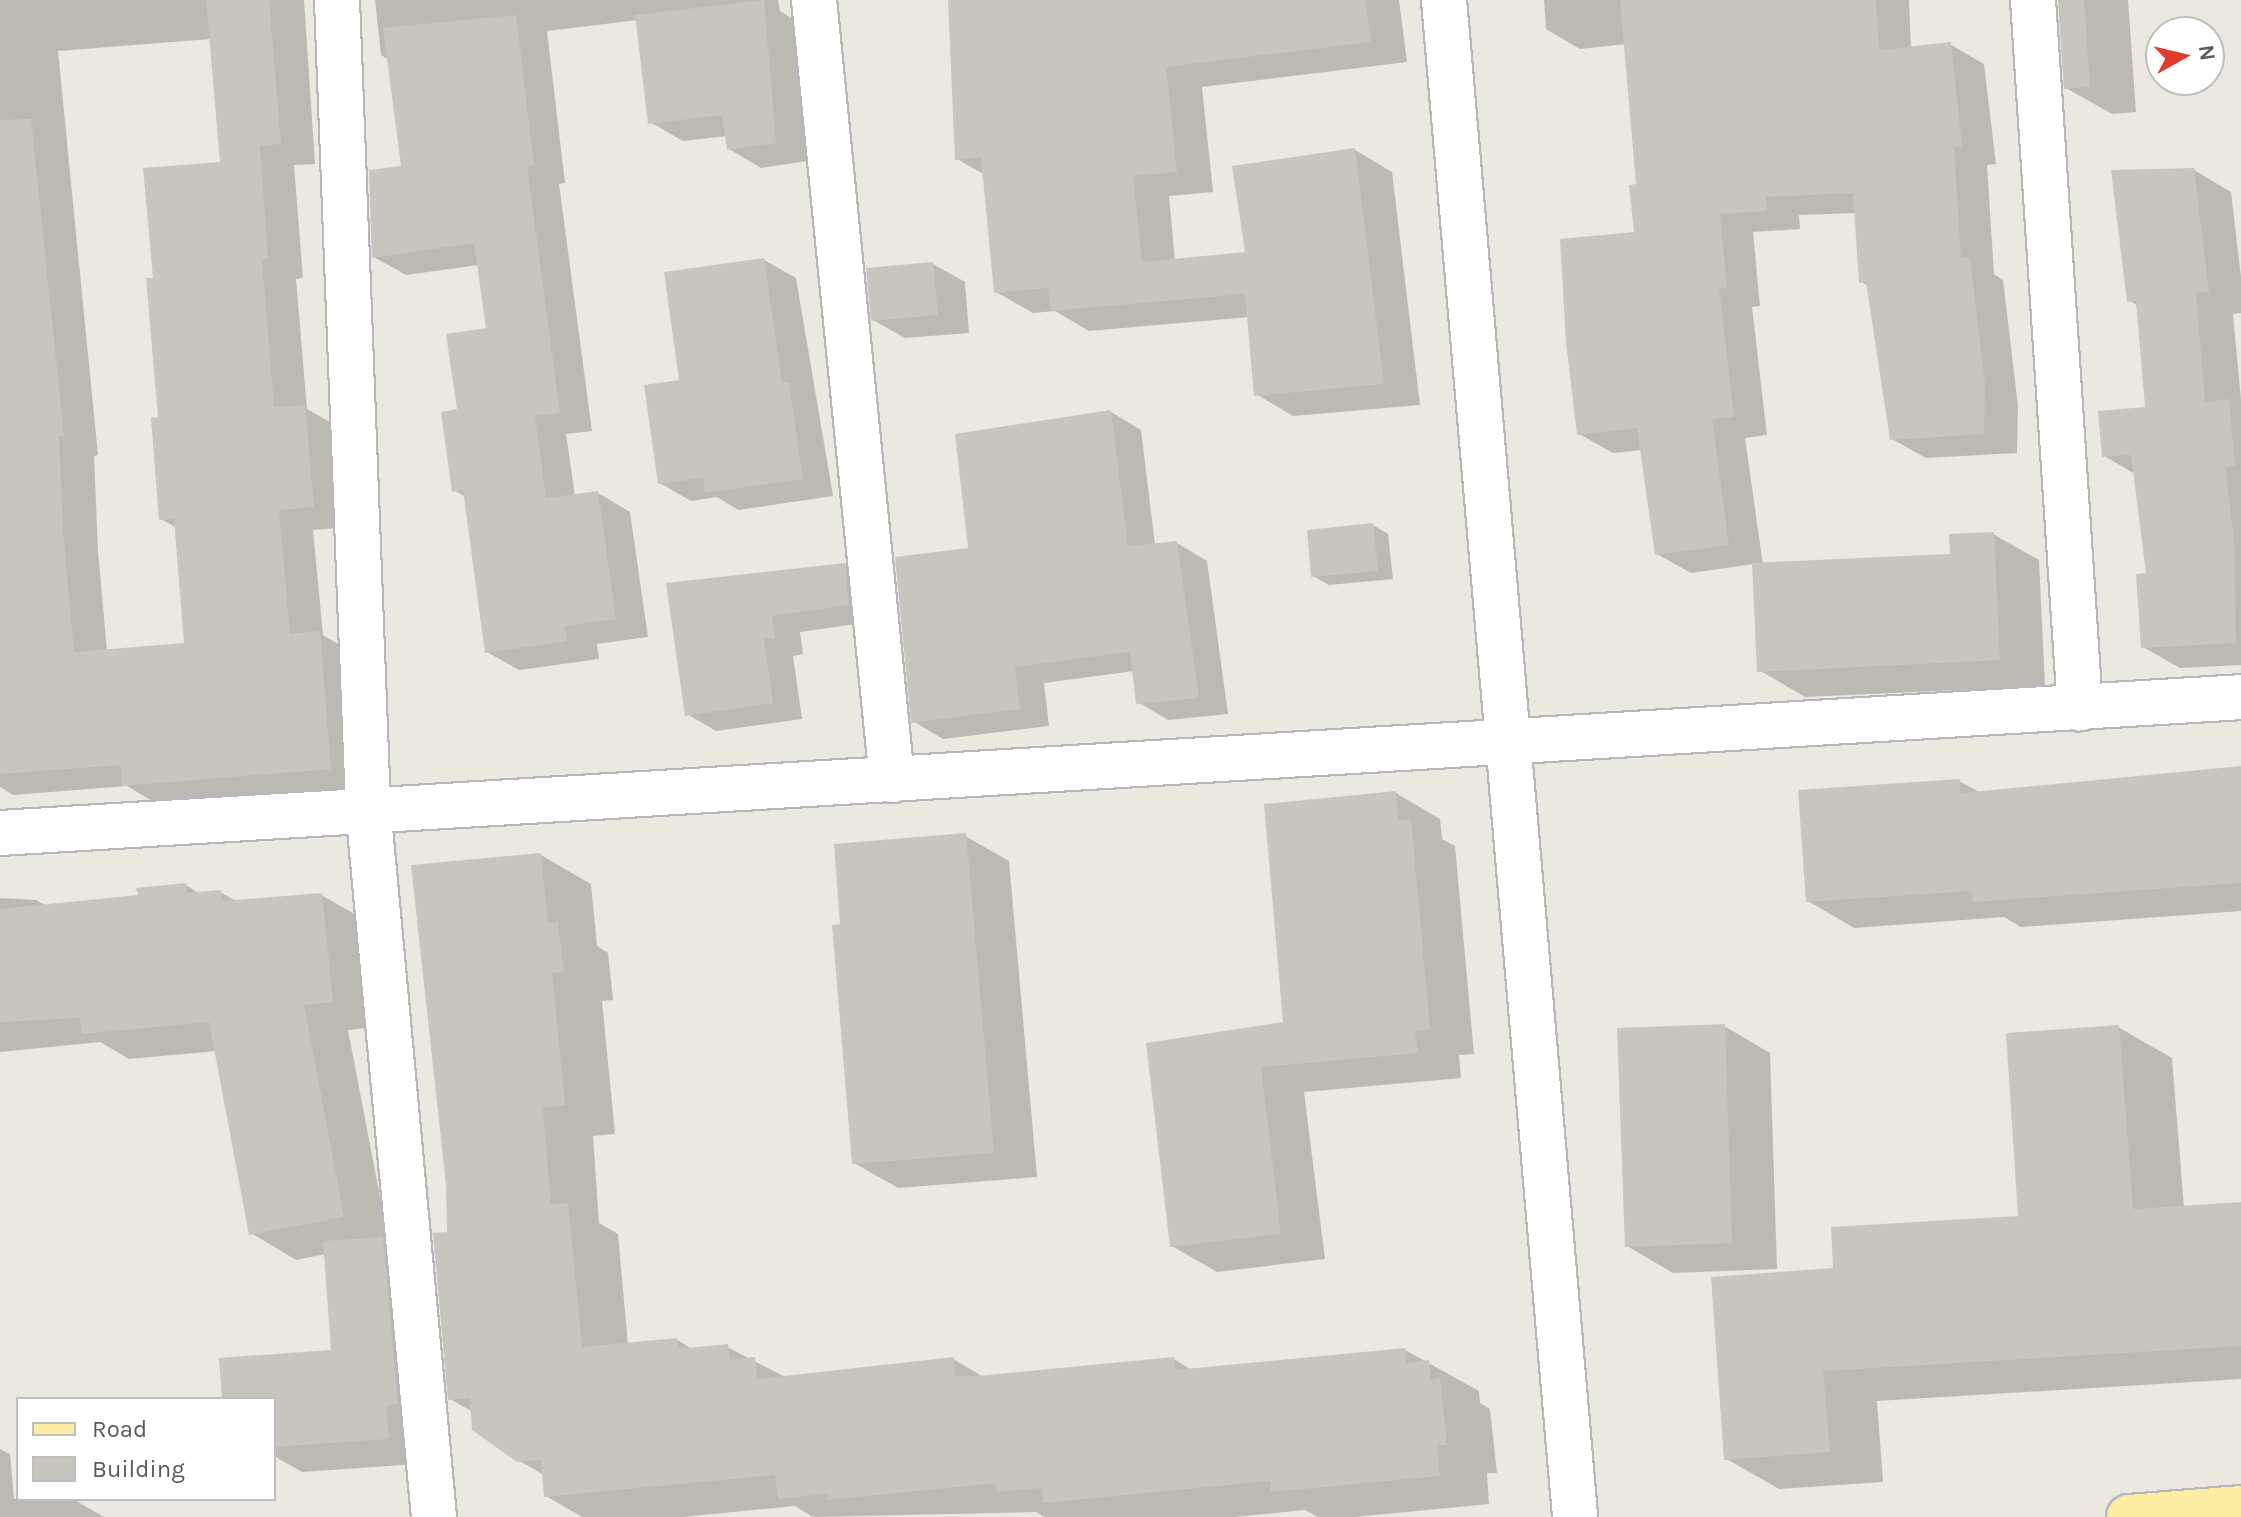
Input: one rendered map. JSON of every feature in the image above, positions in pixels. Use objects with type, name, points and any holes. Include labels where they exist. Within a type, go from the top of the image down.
[{"type":"main road","points":[[2129,1517],[2241,1508]]},
{"type":"street","points":[[337,0],[368,807],[434,1517]]},
{"type":"street","points":[[814,0],[892,780]]},
{"type":"street","points":[[1444,0],[1575,1517]]},
{"type":"street","points":[[2033,0],[2080,708]]},
{"type":"street","points":[[0,833],[368,807],[892,780],[2241,697]]},
{"type":"building","points":[[206,0],[269,0],[281,144],[260,146],[268,259],[262,259],[274,407],[305,405],[314,507],[279,510],[290,634],[320,631],[331,769],[122,786],[120,765],[0,774],[0,120],[31,119],[64,436],[59,436],[63,530],[74,652],[184,643],[174,519],[159,520],[151,418],[158,417],[146,278],[153,278],[143,168],[220,162]]},
{"type":"building","points":[[764,0],[776,143],[727,150],[722,115],[648,124],[635,15]]},
{"type":"building","points":[[948,0],[1365,0],[1371,42],[1166,67],[1177,172],[1133,176],[1142,262],[1245,252],[1232,166],[1355,148],[1384,384],[1254,396],[1245,294],[1051,311],[1048,288],[994,293],[981,157],[955,160]]},
{"type":"building","points":[[1620,0],[1876,0],[1879,50],[1951,42],[1962,146],[1954,147],[1961,258],[1970,258],[1985,385],[1984,434],[1890,440],[1866,282],[1859,283],[1853,193],[1766,197],[1767,211],[1720,214],[1727,288],[1719,288],[1734,417],[1712,419],[1729,545],[1655,555],[1637,428],[1577,435],[1566,342],[1560,239],[1634,232],[1629,185],[1636,184]]},
{"type":"building","points":[[2058,0],[2084,0],[2090,87],[2064,89]]},
{"type":"building","points":[[516,15],[534,165],[527,166],[560,413],[535,416],[546,498],[598,491],[616,619],[565,626],[567,641],[485,653],[463,490],[452,492],[441,412],[457,409],[446,334],[486,328],[474,243],[372,258],[369,170],[401,166],[383,28]]},
{"type":"building","points":[[2194,168],[2209,292],[2196,293],[2205,402],[2229,399],[2235,466],[2225,467],[2234,538],[2236,643],[2141,648],[2136,574],[2146,573],[2131,455],[2102,457],[2098,411],[2145,407],[2136,301],[2127,302],[2111,170]]},
{"type":"building","points":[[764,258],[782,383],[789,382],[803,479],[705,493],[703,478],[658,484],[644,385],[679,380],[664,272]]},
{"type":"building","points":[[933,262],[938,315],[871,321],[866,268]]},
{"type":"building","points":[[1111,410],[1128,546],[1177,541],[1199,698],[1136,704],[1130,652],[1015,667],[1020,709],[911,723],[895,557],[968,548],[955,434]]},
{"type":"building","points":[[1373,523],[1378,571],[1311,577],[1307,530]]},
{"type":"building","points":[[1994,532],[2000,660],[1757,672],[1752,563],[1950,554],[1949,534]]},
{"type":"building","points":[[845,563],[849,605],[772,616],[775,638],[764,639],[773,703],[685,716],[666,583]]},
{"type":"building","points":[[2241,766],[2241,883],[1973,902],[1972,891],[1806,902],[1798,790],[1960,779],[1961,793]]},
{"type":"building","points":[[1396,791],[1398,820],[1411,819],[1430,1029],[1415,1031],[1418,1053],[1261,1067],[1281,1234],[1170,1247],[1146,1043],[1283,1022],[1264,804]]},
{"type":"building","points":[[966,833],[994,1153],[852,1164],[832,925],[840,924],[834,844]]},
{"type":"building","points":[[541,853],[548,923],[558,922],[564,972],[552,973],[565,1105],[543,1108],[551,1204],[568,1203],[582,1347],[677,1338],[678,1349],[728,1344],[729,1360],[755,1357],[757,1379],[954,1357],[955,1376],[978,1376],[1174,1357],[1175,1370],[1405,1348],[1406,1363],[1429,1360],[1431,1380],[1440,1378],[1447,1445],[1437,1445],[1440,1476],[1271,1492],[1270,1481],[1043,1503],[1042,1488],[997,1492],[996,1483],[827,1500],[827,1494],[778,1499],[775,1475],[544,1497],[541,1460],[517,1462],[472,1430],[470,1398],[448,1400],[433,1233],[447,1232],[446,1185],[411,865]]},
{"type":"building","points":[[186,883],[187,893],[221,890],[222,901],[322,893],[333,1002],[304,1005],[344,1217],[249,1235],[209,1022],[82,1034],[80,1018],[0,1022],[0,909],[138,895],[136,888]]},
{"type":"building","points":[[1725,1024],[1732,1243],[1625,1247],[1617,1028]]},
{"type":"building","points":[[2119,1025],[2133,1209],[2241,1202],[2241,1346],[1823,1371],[1830,1452],[1724,1460],[1711,1277],[1833,1268],[1831,1227],[2018,1216],[2006,1033]]},
{"type":"building","points":[[383,1237],[398,1404],[386,1406],[389,1439],[276,1447],[276,1397],[222,1397],[219,1358],[331,1350],[323,1241]]}]
